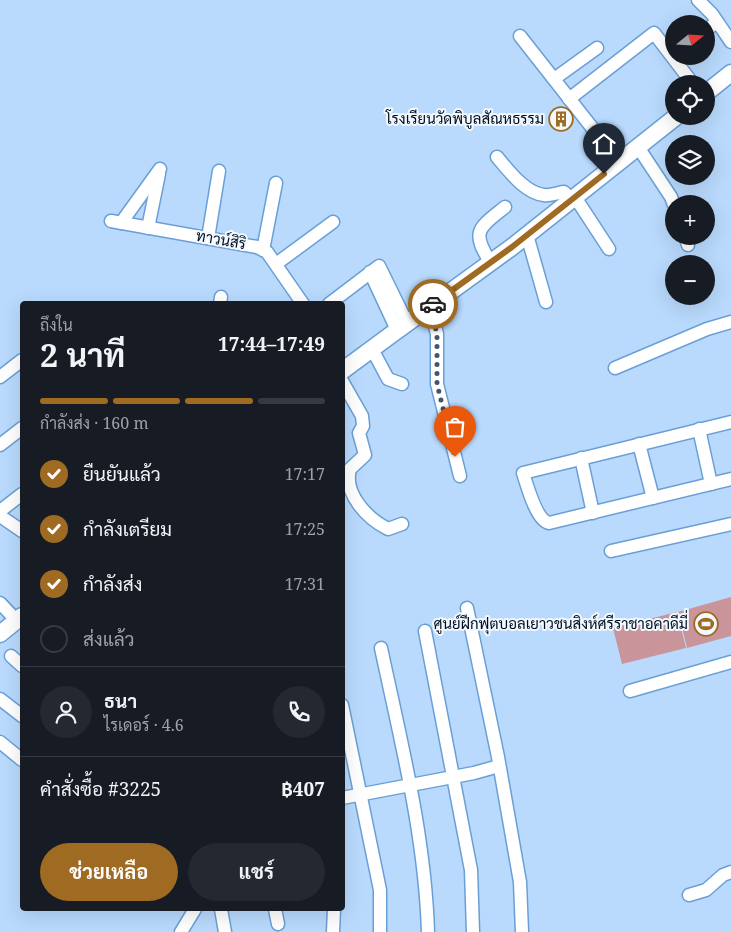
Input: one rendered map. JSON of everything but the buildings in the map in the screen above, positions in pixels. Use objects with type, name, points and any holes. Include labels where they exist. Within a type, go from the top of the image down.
[{"type":"main road","points":[[715,87],[730,78]]},
{"type":"main road","points":[[345,369],[527,235],[666,125]]},
{"type":"main road","points":[[0,634],[20,619]]},
{"type":"street","points":[[698,0],[731,42]]},
{"type":"street","points":[[570,99],[654,33],[686,75]]},
{"type":"street","points":[[520,36],[619,162]]},
{"type":"street","points":[[554,79],[596,48]]},
{"type":"street","points":[[638,147],[670,195]]},
{"type":"street","points":[[497,157],[511,174],[529,189],[543,195],[564,192],[574,198],[609,249]]},
{"type":"street","name":"ทาวน์สิริ","points":[[148,228],[160,169],[116,222],[148,228],[256,246],[267,252],[301,301]]},
{"type":"street","points":[[208,238],[220,171]]},
{"type":"street","points":[[262,250],[276,183]]},
{"type":"street","points":[[490,263],[478,242],[480,232],[483,225],[505,207]]},
{"type":"street","points":[[276,264],[333,222]]},
{"type":"street","points":[[527,235],[546,302]]},
{"type":"street","points":[[334,301],[375,269],[402,326]]},
{"type":"street","points":[[430,306],[437,334],[437,384],[460,476]]},
{"type":"street","points":[[615,368],[707,329],[731,322]]},
{"type":"street","points":[[372,349],[388,379],[402,384]]},
{"type":"street","points":[[0,377],[20,362]]},
{"type":"street","points":[[345,385],[362,416],[363,426],[359,433],[366,455],[350,469],[352,492],[370,517],[379,524],[388,529],[402,524]]},
{"type":"street","points":[[731,422],[523,473],[528,490],[541,518],[545,522],[558,522],[731,479]]},
{"type":"street","points":[[699,429],[711,484]]},
{"type":"street","points":[[0,445],[20,430]]},
{"type":"street","points":[[639,444],[653,498]]},
{"type":"street","points":[[581,458],[593,513]]},
{"type":"street","points":[[0,511],[20,496]]},
{"type":"street","points":[[0,516],[20,530]]},
{"type":"street","points":[[611,551],[731,524]]},
{"type":"street","points":[[0,603],[20,619]]},
{"type":"street","points":[[467,608],[520,882],[522,932]]},
{"type":"street","points":[[425,632],[471,870],[473,932]]},
{"type":"street","points":[[381,648],[411,786],[424,869],[428,932]]},
{"type":"street","points":[[11,656],[20,664]]},
{"type":"street","points":[[630,691],[731,662]]},
{"type":"street","points":[[0,699],[20,714]]},
{"type":"street","points":[[345,719],[380,890],[380,932]]},
{"type":"street","points":[[0,742],[20,758]]},
{"type":"street","points":[[345,798],[411,786],[499,766]]},
{"type":"street","points":[[689,895],[706,890],[723,875],[731,872]]},
{"type":"street","points":[[181,932],[194,911]]},
{"type":"street","points":[[221,911],[225,932]]},
{"type":"street","points":[[275,911],[278,924]]},
{"type":"street","points":[[333,932],[334,911]]},
{"type":"shaded area","name":"ศูนย์ฝีกฟุตบอลเยาวชนสิงห์ศรีราชาอคาดีมี่","points":[[731,597],[731,636],[687,648],[678,612]]},
{"type":"shaded area","points":[[677,612],[686,648],[622,664],[613,628]]},
{"type":"way so far","points":[[433,304],[430,306],[438,343],[437,384],[455,457]]},
{"type":"place","name":"โรงเรียนวัดพิบูลสัณหธรรม","points":[[561,119]]},
{"type":"place","name":"ศูนย์ฝีกฟุตบอลเยาวชนสิงห์ศรีราชาอคาดีมี่","points":[[706,624]]},
{"type":"route","points":[[433,304],[512,247],[604,174]]}]
